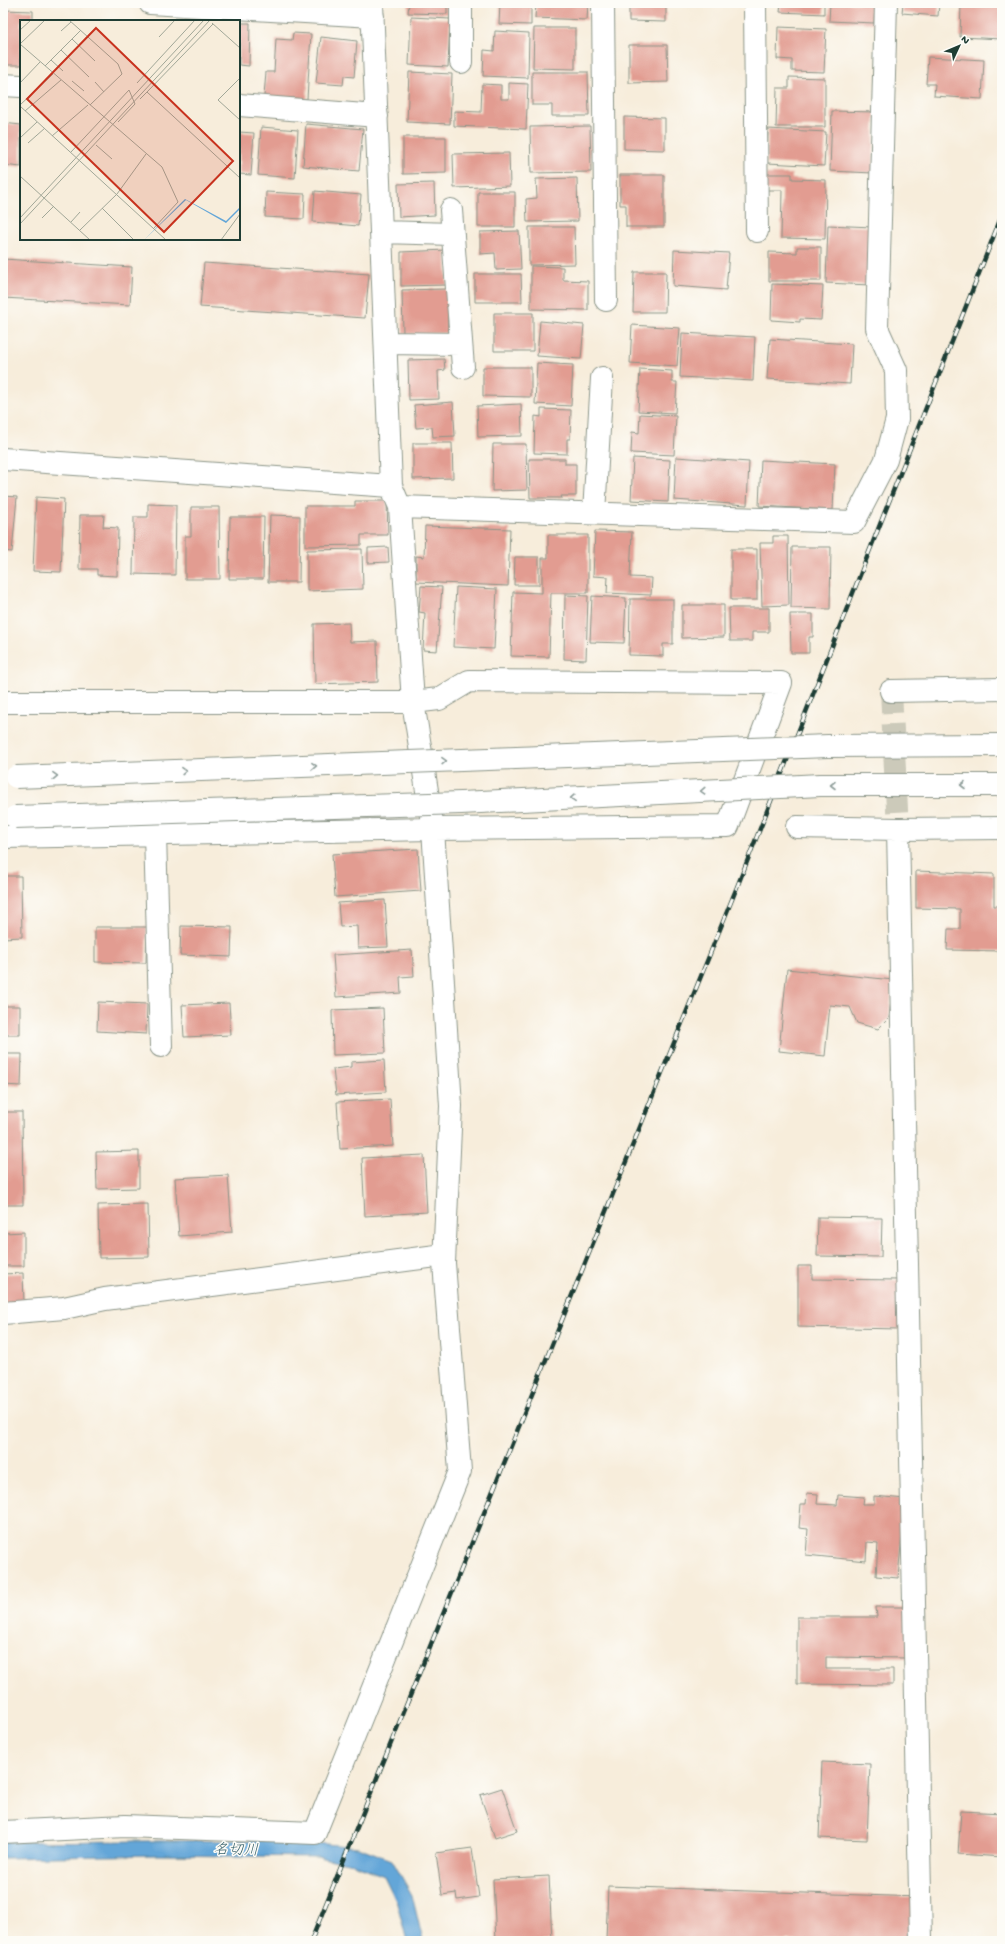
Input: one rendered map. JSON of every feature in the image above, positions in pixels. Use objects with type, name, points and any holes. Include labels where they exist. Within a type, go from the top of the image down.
[{"type":"street","points":[[3,1832],[125,1826],[316,1833],[460,1471],[444,1255],[451,1106],[433,828],[413,702],[400,507],[391,486],[372,9],[150,3]]},
{"type":"street","points":[[461,3],[461,62]]},
{"type":"street","points":[[603,3],[606,300]]},
{"type":"street","points":[[755,3],[757,231]]},
{"type":"street","points":[[400,507],[854,522],[886,460],[897,419],[896,370],[877,328],[886,3]]},
{"type":"street","points":[[3,85],[20,86]]},
{"type":"street","points":[[240,105],[377,116]]},
{"type":"street","points":[[451,210],[463,367]]},
{"type":"street","points":[[381,232],[453,234]]},
{"type":"street","points":[[386,343],[461,344]]},
{"type":"street","points":[[594,513],[602,378]]},
{"type":"street","points":[[3,459],[391,486]]},
{"type":"street","points":[[3,702],[413,702],[439,699],[468,681],[781,683],[728,826],[433,828],[3,837]]},
{"type":"street","points":[[891,691],[1002,689]]},
{"type":"street","points":[[16,777],[828,746],[1002,745]]},
{"type":"street","points":[[15,817],[461,803],[820,785],[1002,785]]},
{"type":"street","points":[[797,827],[898,830],[1002,828]]},
{"type":"street","points":[[898,830],[921,1941]]},
{"type":"street","points":[[155,834],[161,1046]]},
{"type":"street","points":[[3,1313],[64,1308],[105,1299],[444,1255]]},
{"type":"water","name":"名切川","points":[[283,1840],[358,1847],[392,1860],[412,1895],[423,1941],[407,1941],[397,1903],[384,1876],[353,1864],[318,1857],[158,1855],[3,1858],[3,1842]]},
{"type":"building","points":[[409,3],[447,3],[447,14],[408,13]]},
{"type":"building","points":[[500,3],[531,3],[531,25],[499,24]]},
{"type":"building","points":[[536,3],[588,3],[587,20],[535,18]]},
{"type":"building","points":[[629,3],[666,3],[666,22],[629,21]]},
{"type":"building","points":[[781,3],[824,3],[824,14],[780,12]]},
{"type":"building","points":[[830,3],[875,3],[874,23],[829,21]]},
{"type":"building","points":[[903,3],[939,3],[938,16],[902,13]]},
{"type":"building","points":[[961,4],[1002,5],[1002,39],[960,37]]},
{"type":"building","points":[[3,10],[33,11],[33,20],[20,20],[20,65],[3,65]]},
{"type":"building","points":[[411,17],[450,19],[448,67],[409,65]]},
{"type":"building","points":[[240,23],[250,23],[249,66],[240,65]]},
{"type":"building","points":[[778,27],[826,29],[824,72],[792,71],[792,60],[777,59]]},
{"type":"building","points":[[534,28],[575,28],[575,69],[533,68]]},
{"type":"building","points":[[495,31],[529,33],[528,78],[483,76],[484,50],[494,51]]},
{"type":"building","points":[[293,33],[311,34],[307,99],[264,96],[266,72],[274,72],[276,39],[292,40]]},
{"type":"building","points":[[321,37],[357,41],[354,77],[344,76],[343,85],[316,83]]},
{"type":"building","points":[[629,45],[667,45],[668,82],[629,83]]},
{"type":"building","points":[[928,57],[984,60],[982,99],[934,96],[935,84],[926,84]]},
{"type":"building","points":[[409,72],[452,74],[450,124],[407,122]]},
{"type":"building","points":[[532,72],[588,72],[589,116],[552,116],[552,105],[532,105]]},
{"type":"building","points":[[789,77],[825,78],[825,127],[776,127],[777,88],[789,88]]},
{"type":"building","points":[[509,83],[528,84],[526,129],[454,126],[454,111],[481,112],[482,84],[501,85],[501,99],[509,99]]},
{"type":"building","points":[[832,111],[875,112],[873,173],[830,171]]},
{"type":"building","points":[[624,117],[665,118],[665,150],[624,149]]},
{"type":"building","points":[[3,123],[20,125],[20,167],[3,165]]},
{"type":"building","points":[[306,124],[363,129],[359,171],[303,166]]},
{"type":"building","points":[[590,126],[591,172],[531,173],[530,127]]},
{"type":"building","points":[[261,127],[298,130],[295,178],[258,175]]},
{"type":"building","points":[[768,129],[826,132],[824,166],[767,163]]},
{"type":"building","points":[[240,132],[254,133],[251,175],[240,174]]},
{"type":"building","points":[[403,137],[446,137],[446,173],[403,174]]},
{"type":"building","points":[[509,153],[510,186],[454,188],[453,154]]},
{"type":"building","points":[[766,174],[792,174],[792,179],[826,180],[825,239],[781,238],[782,190],[766,190]]},
{"type":"building","points":[[620,175],[664,175],[664,227],[626,227],[626,205],[620,205]]},
{"type":"building","points":[[577,178],[578,221],[527,222],[526,199],[537,198],[536,179]]},
{"type":"building","points":[[434,183],[435,215],[399,217],[398,184]]},
{"type":"building","points":[[315,191],[361,195],[358,226],[313,222]]},
{"type":"building","points":[[266,192],[305,194],[304,219],[265,217]]},
{"type":"building","points":[[478,192],[515,192],[515,227],[478,227]]},
{"type":"building","points":[[828,225],[872,227],[870,285],[826,283]]},
{"type":"building","points":[[529,227],[574,227],[575,264],[529,265]]},
{"type":"building","points":[[519,231],[521,269],[496,270],[495,253],[480,254],[480,232]]},
{"type":"building","points":[[797,247],[821,247],[821,281],[769,281],[769,252],[797,253]]},
{"type":"building","points":[[446,250],[447,285],[401,286],[401,252]]},
{"type":"building","points":[[674,250],[729,253],[726,290],[673,286]]},
{"type":"building","points":[[3,259],[132,267],[130,305],[3,298]]},
{"type":"building","points":[[204,263],[369,274],[365,318],[200,307]]},
{"type":"building","points":[[531,266],[563,267],[563,280],[588,281],[588,310],[531,309]]},
{"type":"building","points":[[634,272],[666,272],[665,312],[633,312]]},
{"type":"building","points":[[475,274],[521,274],[522,302],[475,302]]},
{"type":"building","points":[[772,284],[823,286],[821,320],[800,319],[800,322],[771,320]]},
{"type":"building","points":[[447,289],[448,333],[403,334],[402,290]]},
{"type":"building","points":[[494,313],[533,313],[533,351],[494,351]]},
{"type":"building","points":[[540,321],[584,325],[581,359],[537,356]]},
{"type":"building","points":[[632,325],[680,328],[677,366],[630,363]]},
{"type":"building","points":[[682,333],[755,337],[753,381],[680,377]]},
{"type":"building","points":[[770,339],[852,344],[850,384],[767,379]]},
{"type":"building","points":[[444,359],[445,370],[438,371],[439,399],[409,400],[408,360]]},
{"type":"building","points":[[537,363],[573,365],[571,406],[535,404]]},
{"type":"building","points":[[483,367],[531,367],[531,397],[483,396]]},
{"type":"building","points":[[640,369],[672,371],[672,382],[677,382],[675,413],[638,411]]},
{"type":"building","points":[[453,402],[455,436],[433,437],[432,427],[416,428],[414,405]]},
{"type":"building","points":[[521,404],[522,436],[478,437],[477,406]]},
{"type":"building","points":[[541,409],[571,410],[570,439],[567,439],[567,454],[534,453],[535,416],[541,417]]},
{"type":"building","points":[[640,414],[676,416],[674,455],[631,453],[632,432],[639,433]]},
{"type":"building","points":[[413,443],[452,443],[453,478],[413,479]]},
{"type":"building","points":[[493,444],[526,444],[527,490],[492,491]]},
{"type":"building","points":[[676,457],[749,462],[747,505],[674,500]]},
{"type":"building","points":[[633,458],[670,460],[668,502],[631,500]]},
{"type":"building","points":[[529,459],[565,459],[565,464],[576,464],[576,496],[561,496],[562,498],[530,498]]},
{"type":"building","points":[[761,460],[835,464],[833,510],[759,506]]},
{"type":"building","points":[[3,496],[17,497],[12,552],[3,551]]},
{"type":"building","points":[[36,497],[64,499],[61,572],[33,571]]},
{"type":"building","points":[[355,501],[387,501],[388,535],[361,535],[361,545],[305,546],[305,506],[355,506]]},
{"type":"building","points":[[148,504],[176,505],[175,575],[133,574],[134,517],[148,517]]},
{"type":"building","points":[[191,507],[219,507],[220,579],[185,579],[185,536],[191,536]]},
{"type":"building","points":[[80,515],[104,515],[103,527],[118,528],[117,576],[97,575],[97,569],[79,569]]},
{"type":"building","points":[[270,515],[300,516],[299,582],[268,582]]},
{"type":"building","points":[[230,517],[264,517],[263,579],[229,579]]},
{"type":"building","points":[[425,526],[510,529],[508,586],[416,582],[416,556],[424,557]]},
{"type":"building","points":[[595,531],[632,532],[630,577],[652,578],[651,595],[607,593],[608,577],[593,576]]},
{"type":"building","points":[[548,535],[588,535],[588,593],[551,593],[549,657],[511,656],[513,592],[542,593],[542,558],[548,558]]},
{"type":"building","points":[[773,536],[788,536],[789,605],[762,606],[760,543],[773,543]]},
{"type":"building","points":[[388,547],[389,562],[368,563],[368,548]]},
{"type":"building","points":[[792,547],[831,547],[830,609],[791,608]]},
{"type":"building","points":[[362,549],[363,589],[307,591],[307,550]]},
{"type":"building","points":[[731,549],[757,549],[757,600],[731,600]]},
{"type":"building","points":[[515,557],[539,557],[539,585],[514,585]]},
{"type":"building","points":[[421,586],[442,587],[437,651],[423,650],[425,613],[419,612]]},
{"type":"building","points":[[456,587],[497,589],[494,649],[453,647]]},
{"type":"building","points":[[565,595],[588,596],[586,660],[564,659]]},
{"type":"building","points":[[592,596],[626,598],[624,643],[590,642]]},
{"type":"building","points":[[630,599],[673,599],[673,644],[663,644],[663,656],[629,655]]},
{"type":"building","points":[[682,605],[724,605],[724,637],[682,638]]},
{"type":"building","points":[[729,608],[769,608],[769,632],[752,632],[752,641],[730,641]]},
{"type":"building","points":[[790,614],[813,614],[813,637],[809,637],[809,653],[791,653]]},
{"type":"building","points":[[349,623],[350,642],[377,641],[378,682],[315,684],[314,624]]},
{"type":"building","points":[[418,849],[421,891],[335,897],[332,854]]},
{"type":"building","points":[[916,871],[994,874],[994,906],[1002,906],[1002,951],[947,950],[948,929],[960,929],[960,909],[916,908]]},
{"type":"building","points":[[3,876],[21,876],[22,937],[3,938]]},
{"type":"building","points":[[385,900],[388,947],[358,948],[357,926],[340,927],[338,903]]},
{"type":"building","points":[[181,926],[232,927],[231,957],[180,955]]},
{"type":"building","points":[[95,927],[147,927],[146,963],[95,962]]},
{"type":"building","points":[[412,950],[414,976],[400,977],[401,993],[336,997],[333,955]]},
{"type":"building","points":[[787,969],[893,980],[889,1018],[878,1029],[857,1023],[850,1007],[830,1005],[825,1056],[779,1051]]},
{"type":"building","points":[[98,1002],[147,1004],[146,1034],[97,1031]]},
{"type":"building","points":[[229,1003],[231,1035],[184,1037],[182,1005]]},
{"type":"building","points":[[3,1006],[20,1006],[20,1035],[3,1035]]},
{"type":"building","points":[[383,1008],[385,1053],[333,1055],[332,1010]]},
{"type":"building","points":[[3,1054],[22,1054],[21,1086],[3,1085]]},
{"type":"building","points":[[384,1060],[386,1092],[336,1095],[333,1069],[351,1067],[351,1062]]},
{"type":"building","points":[[390,1099],[393,1146],[340,1149],[337,1102]]},
{"type":"building","points":[[3,1112],[22,1112],[23,1205],[3,1205]]},
{"type":"building","points":[[139,1151],[139,1188],[97,1189],[96,1152]]},
{"type":"building","points":[[424,1155],[427,1212],[365,1216],[362,1158]]},
{"type":"building","points":[[228,1175],[232,1232],[179,1236],[175,1178]]},
{"type":"building","points":[[148,1204],[149,1257],[99,1258],[98,1205]]},
{"type":"building","points":[[818,1217],[882,1218],[881,1257],[817,1256]]},
{"type":"building","points":[[24,1232],[24,1266],[3,1266],[3,1233]]},
{"type":"building","points":[[798,1266],[812,1266],[812,1279],[901,1280],[900,1329],[798,1327]]},
{"type":"building","points":[[23,1273],[24,1303],[3,1303],[3,1274]]},
{"type":"building","points":[[807,1493],[818,1494],[817,1504],[837,1505],[838,1495],[864,1497],[863,1504],[874,1504],[874,1496],[905,1499],[898,1578],[876,1576],[878,1543],[867,1542],[866,1561],[806,1555],[808,1529],[799,1528],[801,1504],[806,1504]]},
{"type":"building","points":[[876,1607],[908,1607],[908,1658],[826,1657],[826,1669],[893,1669],[893,1685],[797,1684],[797,1617],[877,1617]]},
{"type":"building","points":[[822,1762],[870,1764],[867,1840],[819,1838]]},
{"type":"building","points":[[502,1788],[517,1831],[495,1838],[480,1795]]},
{"type":"building","points":[[961,1811],[1002,1813],[1002,1857],[958,1854]]},
{"type":"building","points":[[472,1848],[479,1897],[457,1900],[456,1893],[442,1895],[436,1853]]},
{"type":"building","points":[[549,1876],[552,1941],[496,1941],[493,1879]]},
{"type":"building","points":[[608,1886],[918,1897],[916,1941],[606,1941]]},
{"type":"tunnel","points":[[891,691],[898,829]]},
{"type":"railway","points":[[311,1941],[737,887],[1002,215]]}]
